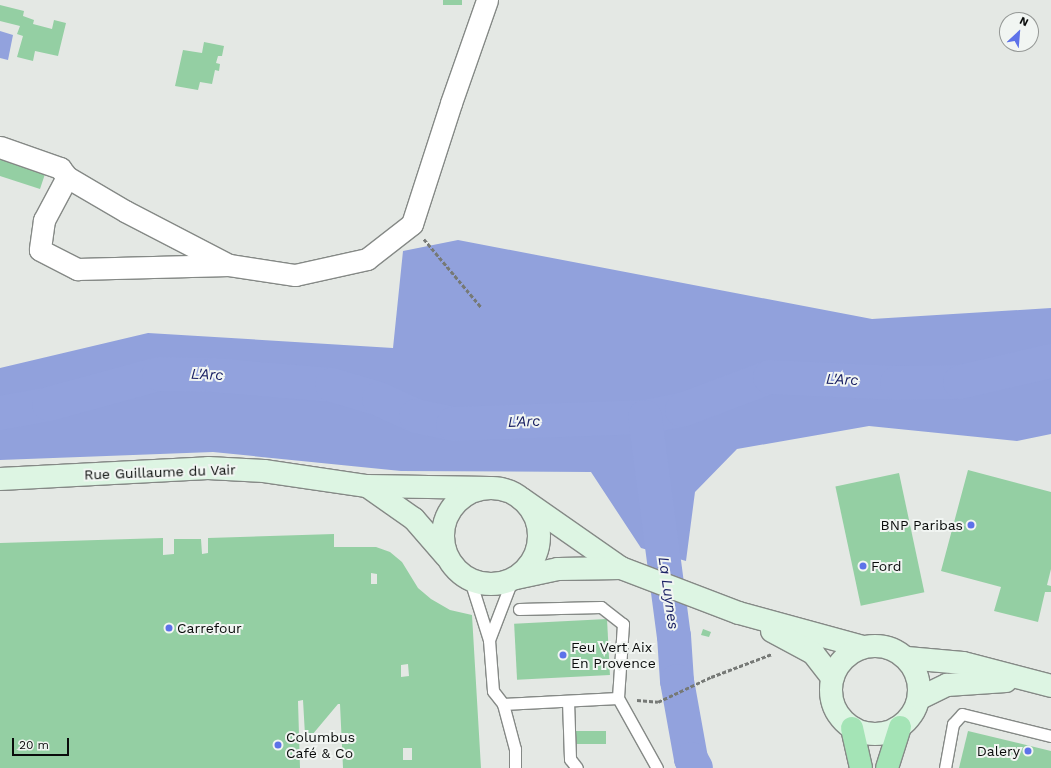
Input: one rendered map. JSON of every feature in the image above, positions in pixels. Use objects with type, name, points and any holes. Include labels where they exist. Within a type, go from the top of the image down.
[{"type":"highway","points":[[887,768],[900,727]]},
{"type":"highway","points":[[852,728],[861,768]]},
{"type":"main road","name":"Rue Guillaume du Vair","points":[[0,479],[208,468],[264,471],[367,486],[490,488]]},
{"type":"main road","name":"Rue Guillaume du Vair","points":[[367,486],[414,519],[447,557]]},
{"type":"main road","points":[[628,572],[558,569],[490,584],[470,580],[456,570],[447,557],[442,534],[453,506],[469,493],[490,488],[508,491],[522,499],[628,572],[739,613],[863,646],[878,645],[896,650],[907,658],[956,674],[1042,684]]},
{"type":"main road","points":[[514,579],[534,559],[540,536],[535,517],[522,499]]},
{"type":"main road","points":[[739,613],[812,653],[832,677]]},
{"type":"main road","points":[[863,646],[851,652],[839,663],[832,677],[830,691],[832,703],[839,716],[852,728],[873,735],[885,734],[900,727],[914,712],[920,698],[919,678],[907,658]]},
{"type":"main road","points":[[920,698],[956,674]]},
{"type":"street","points":[[67,177],[44,220],[40,250],[77,268],[229,265],[295,275],[367,259],[412,224],[451,103],[488,0]]},
{"type":"street","points":[[0,147],[60,168],[67,177],[125,211],[229,265]]},
{"type":"lane","points":[[489,640],[514,579]]},
{"type":"lane","points":[[470,580],[489,640],[493,690],[503,704],[515,749],[515,768]]},
{"type":"lane","points":[[519,609],[601,607],[623,624],[618,698],[657,768]]},
{"type":"lane","points":[[503,704],[618,698]]},
{"type":"lane","points":[[568,701],[570,759],[577,768]]},
{"type":"lane","points":[[944,768],[954,724],[962,714],[1051,736]]},
{"type":"path","points":[[412,224],[481,307]]},
{"type":"path","points":[[658,702],[711,677],[798,645]]},
{"type":"shaded area","points":[[0,31],[13,35],[8,60],[0,58]]},
{"type":"shaded area","points":[[458,240],[872,319],[1051,308],[1051,434],[1017,441],[869,426],[737,449],[695,492],[686,561],[641,548],[591,472],[401,471],[213,452],[0,460],[0,368],[148,333],[393,348],[403,251]]},
{"type":"building","points":[[443,0],[462,0],[462,5],[443,5]]},
{"type":"building","points":[[0,5],[24,11],[23,16],[34,20],[33,24],[52,29],[54,20],[66,23],[58,56],[35,51],[33,61],[17,57],[23,36],[17,34],[20,26],[0,21]]},
{"type":"building","points":[[204,42],[224,46],[222,56],[218,56],[216,63],[220,64],[219,71],[215,70],[212,84],[200,82],[198,90],[175,86],[183,50],[202,53]]},
{"type":"building","points":[[0,157],[45,174],[40,189],[0,176]]},
{"type":"building","points":[[968,470],[1051,492],[1051,569],[1047,585],[1051,586],[1051,592],[1045,592],[1038,622],[994,611],[1001,587],[941,571]]},
{"type":"building","points":[[899,473],[924,592],[861,606],[835,487]]},
{"type":"building","name":"Carrefour","points":[[334,534],[334,547],[376,547],[390,552],[402,562],[418,588],[431,599],[450,610],[472,615],[481,768],[343,768],[340,704],[338,704],[312,735],[305,735],[303,700],[298,701],[300,768],[0,768],[0,543],[163,538],[163,555],[174,554],[174,539],[201,539],[202,554],[208,553],[208,538]],"holes":[[[371,573],[377,574],[377,584],[371,584]],[[408,664],[409,676],[401,677],[401,665]],[[403,748],[412,748],[412,760],[403,760]]]},
{"type":"building","points":[[607,619],[610,675],[517,680],[514,624]]},
{"type":"building","points":[[703,629],[711,632],[709,637],[701,635]]},
{"type":"building","points":[[576,731],[606,731],[606,744],[576,744]]},
{"type":"building","points":[[968,731],[1051,751],[1051,768],[959,768]]},
{"type":"waterway","name":"L'Arc","points":[[0,413],[49,404],[159,374],[213,375],[332,385],[379,399],[416,416],[453,424],[645,417],[682,410],[770,377],[897,383],[960,382],[1051,361]]},
{"type":"waterway","name":"La Luynes","points":[[645,417],[674,636],[677,681],[691,759],[696,768]]},
{"type":"place","name":"BNP Paribas","points":[[971,525]]},
{"type":"place","name":"Ford","points":[[863,566]]},
{"type":"place","name":"Carrefour","points":[[169,628]]},
{"type":"place","name":"Feu Vert Aix En Provence","points":[[563,655]]},
{"type":"place","name":"Columbus Café & Co","points":[[278,745]]},
{"type":"place","name":"Dalery","points":[[1028,751]]}]
